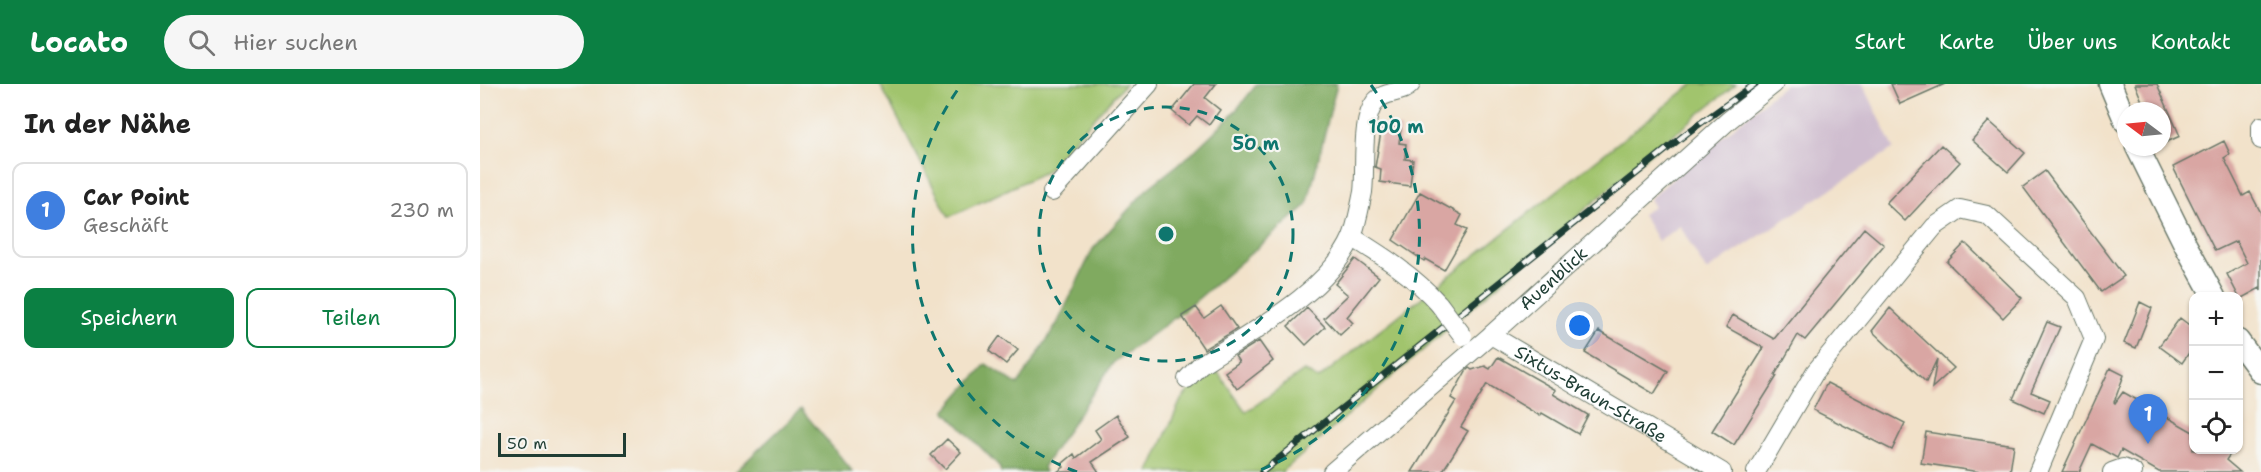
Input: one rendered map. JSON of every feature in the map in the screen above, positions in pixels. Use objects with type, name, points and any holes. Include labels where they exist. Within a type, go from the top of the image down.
[{"type":"main road","points":[[2110,84],[2118,102]]},
{"type":"main road","points":[[2141,156],[2170,216],[2211,292]]},
{"type":"main road","points":[[2242,346],[2261,372]]},
{"type":"street","points":[[1052,192],[1149,84]]},
{"type":"street","points":[[1187,379],[1200,365],[1298,301],[1329,273],[1352,237],[1363,192],[1366,128],[1374,103],[1383,95],[1408,88],[1411,84]]},
{"type":"street","name":"Auenblick","points":[[1332,472],[1468,343],[1491,335],[1689,155],[1760,93],[1774,84]]},
{"type":"street","points":[[2261,126],[2261,140]]},
{"type":"street","points":[[1756,472],[1815,372],[1934,227],[1960,209],[1987,215],[2077,298],[2094,339],[2038,472]]},
{"type":"street","points":[[1352,237],[1424,286],[1468,343]]},
{"type":"street","name":"Sixtus-Braun-Straße","points":[[1491,335],[1722,472]]},
{"type":"street","points":[[2112,472],[2123,468],[2133,472]]},
{"type":"shaded area","points":[[1785,84],[1863,84],[1894,148],[1706,271],[1680,226],[1658,241],[1642,214],[1654,207],[1649,199]]},
{"type":"green space","points":[[880,84],[1125,84],[1045,172],[949,217]]},
{"type":"green space","points":[[1257,84],[1337,84],[1307,205],[1184,311],[1113,363],[1043,467],[1045,472],[1001,472],[999,466],[945,411],[986,364],[1018,385],[1057,324],[1093,249],[1147,189],[1190,155],[1234,113]]},
{"type":"green space","points":[[1693,84],[1736,84],[1647,156],[1282,472],[1149,472],[1181,400],[1212,364],[1246,412],[1304,371],[1318,379]]},
{"type":"green space","points":[[801,409],[853,472],[735,472]]},
{"type":"building","points":[[1194,84],[1216,84],[1205,98],[1220,110],[1209,125],[1197,116],[1189,125],[1172,111]]},
{"type":"building","points":[[1891,84],[1945,84],[1900,104]]},
{"type":"building","points":[[2135,84],[2157,84],[2165,102],[2142,102]]},
{"type":"building","points":[[2171,116],[2180,136],[2171,140]]},
{"type":"building","points":[[1989,121],[2025,153],[2008,172],[1972,140]]},
{"type":"building","points":[[1382,126],[1401,128],[1399,143],[1406,144],[1405,159],[1413,160],[1410,186],[1380,182],[1381,169],[1375,167]]},
{"type":"building","points":[[2224,141],[2230,154],[2224,158],[2243,196],[2250,192],[2261,213],[2261,291],[2260,288],[2243,297],[2243,292],[2236,292],[2227,274],[2247,263],[2236,241],[2215,251],[2173,167]]},
{"type":"building","points":[[1941,145],[1960,162],[1905,221],[1886,203]]},
{"type":"building","points":[[2045,171],[2124,276],[2101,292],[2023,187]]},
{"type":"building","points":[[1420,192],[1462,215],[1457,225],[1467,230],[1444,270],[1425,259],[1424,261],[1393,240]]},
{"type":"building","points":[[1864,228],[1884,245],[1805,340],[1798,335],[1775,375],[1777,376],[1734,445],[1712,431],[1764,348],[1726,327],[1733,315],[1774,339]]},
{"type":"building","points":[[1965,243],[2022,298],[2003,318],[1947,262]]},
{"type":"building","points":[[1355,259],[1379,277],[1347,317],[1353,323],[1340,335],[1324,318],[1348,295],[1335,284]]},
{"type":"building","points":[[2140,302],[2152,308],[2136,348],[2124,343]]},
{"type":"building","points":[[1221,306],[1237,329],[1204,349],[1182,316],[1196,307],[1204,318]]},
{"type":"building","points":[[1307,308],[1325,327],[1306,345],[1288,326]]},
{"type":"building","points":[[1890,308],[1954,368],[1932,388],[1937,359],[1926,382],[1872,331]]},
{"type":"building","points":[[2180,318],[2189,325],[2189,353],[2182,363],[2159,346]]},
{"type":"building","points":[[2047,322],[2060,327],[2031,392],[2050,400],[2044,413],[2013,399]]},
{"type":"building","points":[[1599,331],[1668,371],[1654,394],[1585,353]]},
{"type":"building","points":[[1000,336],[1018,350],[1006,364],[989,351]]},
{"type":"building","points":[[1259,341],[1273,361],[1237,389],[1225,372],[1239,362],[1235,356]]},
{"type":"building","points":[[1498,357],[1556,390],[1553,394],[1588,415],[1578,434],[1542,413],[1540,416],[1487,384],[1461,427],[1468,431],[1442,472],[1412,472],[1456,401],[1451,398],[1466,371],[1469,368],[1472,370],[1485,366],[1490,369]]},
{"type":"building","points":[[2110,368],[2124,375],[2115,403],[2123,392],[2189,430],[2189,454],[2230,454],[2226,460],[2240,472],[2159,472],[2121,450],[2117,458],[2092,444],[2079,472],[2062,472]]},
{"type":"building","points":[[1827,383],[1905,423],[1892,450],[1813,410]]},
{"type":"building","points":[[1116,415],[1130,437],[1092,462],[1099,472],[1057,472],[1064,467],[1062,464],[1074,454],[1076,458],[1101,439],[1095,430]]},
{"type":"building","points":[[1926,432],[2014,445],[2010,472],[1980,472],[1921,463]]},
{"type":"building","points":[[947,439],[961,452],[945,469],[931,455]]},
{"type":"railway","points":[[1262,472],[1687,133],[1755,84]]},
{"type":"place","name":"Car Point","points":[[2148,444]]}]
